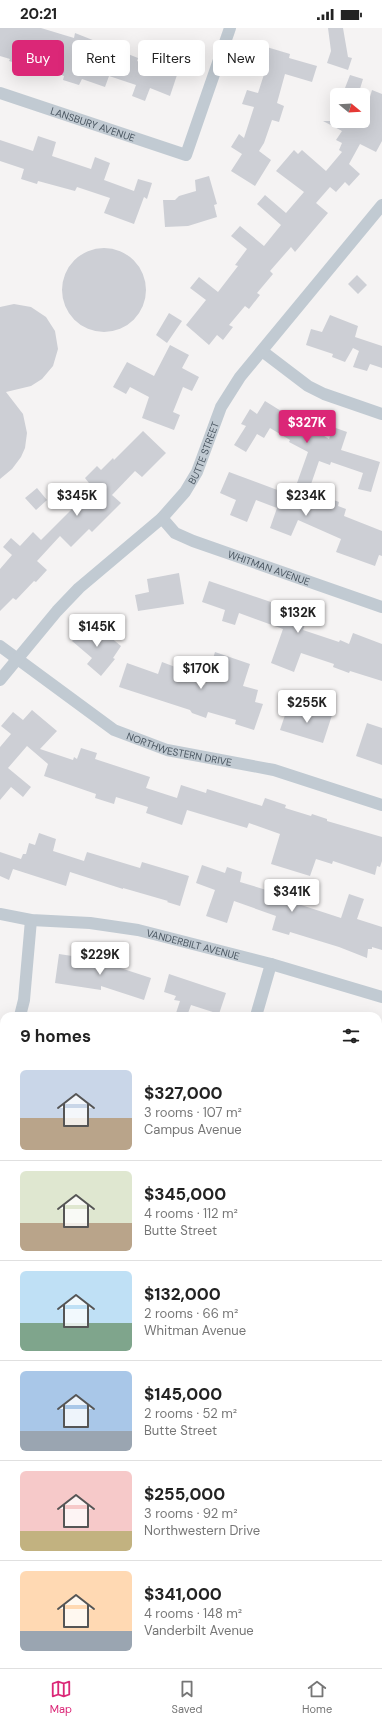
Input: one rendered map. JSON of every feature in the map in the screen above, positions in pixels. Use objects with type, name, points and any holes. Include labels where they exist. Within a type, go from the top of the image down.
[{"type":"street","name":"LANSBURY AVENUE","points":[[0,93],[186,156],[230,28]]},
{"type":"street","name":"BUTTE STREET","points":[[0,680],[57,610],[79,588],[162,518],[185,492],[197,472],[221,407],[240,377],[382,205]]},
{"type":"street","points":[[262,350],[308,386],[339,400],[382,414]]},
{"type":"street","name":"WHITMAN AVENUE","points":[[162,518],[175,533],[193,541],[382,607]]},
{"type":"street","name":"NORTHWESTERN DRIVE","points":[[0,646],[103,723],[114,730],[140,741],[167,750],[229,760],[274,770],[382,805]]},
{"type":"street","name":"VANDERBILT AVENUE","points":[[0,914],[31,920],[90,923],[138,930],[271,964],[382,997]]},
{"type":"street","points":[[21,1012],[24,1000],[31,920]]},
{"type":"street","points":[[257,1012],[271,964]]},
{"type":"building","points":[[0,28],[41,28],[74,38],[75,33],[93,40],[72,40],[72,76],[109,76],[105,87],[82,79],[79,85],[63,80],[64,40],[12,40],[12,62],[9,61],[10,59],[0,56]]},
{"type":"building","points":[[328,28],[343,28],[348,57],[352,58],[348,70],[327,63],[331,51]]},
{"type":"building","points":[[269,48],[290,54],[289,58],[317,66],[312,82],[285,74],[277,103],[284,106],[279,122],[272,120],[264,143],[259,151],[271,160],[255,186],[231,171],[242,154],[231,147],[239,134],[244,138],[254,107],[242,104],[247,90],[258,93],[263,76],[269,76]]},
{"type":"building","points":[[130,55],[138,58],[138,76],[177,76],[170,96],[150,88],[145,101],[132,96],[136,85],[109,76],[130,76]]},
{"type":"building","points":[[350,75],[363,79],[360,88],[345,88]]},
{"type":"building","points":[[372,90],[382,94],[382,141],[376,152],[360,144],[349,164],[360,174],[349,186],[345,182],[336,192],[330,187],[316,203],[328,213],[295,252],[291,247],[270,271],[273,274],[257,293],[260,295],[249,309],[245,306],[229,325],[233,327],[223,340],[217,335],[209,345],[186,325],[206,300],[190,288],[199,277],[218,292],[238,266],[235,265],[247,249],[231,236],[240,226],[264,246],[281,225],[257,204],[265,195],[286,213],[304,192],[276,171],[294,150],[298,154],[302,150],[326,171],[342,152],[339,150],[342,143],[336,140],[342,131],[336,128],[370,128],[370,97]]},
{"type":"building","points":[[323,121],[330,121],[330,125]]},
{"type":"building","points":[[38,136],[56,142],[52,156],[91,169],[95,157],[110,163],[104,180],[134,191],[138,179],[152,183],[147,199],[144,197],[134,224],[104,213],[110,198],[77,187],[75,191],[38,181],[37,184],[21,179],[24,169],[0,161],[0,140],[33,151]]},
{"type":"building","points":[[209,176],[217,204],[214,205],[217,217],[188,226],[165,227],[163,200],[175,200],[179,196],[196,191],[195,180]]},
{"type":"building","points":[[104,248],[120,251],[134,260],[143,274],[146,290],[143,306],[134,320],[120,329],[104,332],[88,329],[74,320],[65,306],[62,290],[65,274],[74,260],[88,251]]},
{"type":"building","points":[[357,275],[367,285],[358,294],[348,284]]},
{"type":"building","points":[[14,304],[31,307],[46,317],[55,331],[58,349],[53,366],[42,379],[31,386],[6,392],[23,414],[27,433],[25,448],[21,457],[12,469],[0,479],[0,307]]},
{"type":"building","points":[[169,313],[182,321],[167,343],[156,335]]},
{"type":"building","points":[[330,315],[358,326],[355,337],[382,346],[382,368],[370,364],[367,371],[353,367],[359,351],[353,348],[345,362],[332,357],[333,354],[306,345],[311,329],[322,332]]},
{"type":"building","points":[[170,345],[189,355],[182,368],[199,377],[192,391],[183,387],[173,412],[180,415],[174,430],[142,418],[149,397],[130,387],[126,394],[113,387],[127,362],[154,376]]},
{"type":"building","points":[[265,401],[294,419],[297,413],[311,420],[308,426],[329,439],[333,427],[347,432],[341,450],[380,462],[371,492],[358,489],[363,473],[331,462],[330,465],[319,461],[309,490],[297,483],[308,452],[289,442],[290,440],[270,428],[264,438],[257,434],[246,452],[234,445],[246,426],[241,424],[250,409],[257,414]]},
{"type":"building","points":[[143,431],[166,453],[142,477],[135,471],[112,495],[121,503],[92,532],[89,529],[71,547],[60,536],[37,561],[47,570],[16,600],[13,598],[0,611],[0,569],[12,555],[3,547],[11,538],[20,546],[33,532],[41,540],[88,493],[92,487],[85,478],[97,466],[101,470],[113,458],[114,460]]},
{"type":"building","points":[[229,472],[315,504],[320,495],[339,502],[338,506],[346,509],[344,516],[382,531],[382,556],[379,555],[375,566],[336,552],[341,539],[298,520],[291,536],[270,528],[277,508],[256,500],[247,522],[230,515],[236,500],[220,493]]},
{"type":"building","points":[[37,488],[47,500],[36,510],[25,498]]},
{"type":"building","points":[[179,573],[184,604],[138,611],[135,595],[149,592],[147,579]]},
{"type":"building","points":[[209,581],[306,614],[308,616],[303,630],[339,642],[340,640],[349,644],[353,633],[382,644],[382,681],[350,671],[349,673],[333,667],[334,664],[301,653],[294,672],[271,663],[283,629],[239,613],[235,625],[222,621],[225,610],[202,602]]},
{"type":"building","points":[[88,622],[102,634],[104,632],[121,646],[113,658],[115,659],[101,676],[87,664],[92,658],[72,641]]},
{"type":"building","points":[[215,652],[250,664],[243,686],[258,690],[255,702],[263,704],[254,730],[235,724],[236,720],[208,712],[206,718],[192,713],[190,710],[119,687],[127,663],[158,674],[162,662],[178,668],[175,675],[205,685]]},
{"type":"building","points":[[288,706],[315,715],[318,708],[333,712],[323,743],[280,730]]},
{"type":"building","points":[[32,710],[57,731],[40,749],[73,760],[74,757],[77,759],[81,748],[97,753],[95,759],[150,777],[146,788],[177,798],[181,785],[206,793],[207,789],[262,806],[265,798],[286,805],[285,808],[311,816],[312,814],[327,819],[327,821],[382,837],[382,861],[380,867],[377,866],[375,875],[333,861],[332,864],[316,859],[310,876],[271,864],[280,834],[249,823],[247,828],[187,810],[182,825],[146,813],[148,807],[116,797],[114,804],[95,798],[96,794],[44,776],[48,764],[27,746],[8,768],[31,787],[23,797],[11,787],[0,800],[0,747],[11,734],[1,726],[13,712],[23,720]]},
{"type":"building","points":[[367,723],[382,728],[382,765],[356,756]]},
{"type":"building","points":[[39,833],[56,839],[53,851],[84,861],[87,852],[140,868],[142,862],[189,876],[180,906],[167,902],[168,901],[123,889],[70,872],[66,886],[13,869],[9,880],[0,876],[0,852],[21,859],[23,854],[26,854],[29,843],[35,845]]},
{"type":"building","points":[[202,865],[225,873],[227,867],[242,872],[240,882],[296,899],[295,903],[341,918],[349,894],[364,899],[357,919],[382,927],[382,950],[372,947],[372,949],[368,949],[367,958],[339,947],[290,932],[289,935],[272,930],[276,916],[234,901],[227,923],[206,916],[215,890],[196,883]]},
{"type":"building","points":[[59,954],[105,961],[105,963],[151,978],[144,1000],[101,986],[101,990],[55,983]]},
{"type":"building","points":[[169,974],[226,993],[220,1012],[213,1012],[191,1005],[188,1012],[176,1012],[180,1001],[174,1000],[176,996],[164,992]]}]
